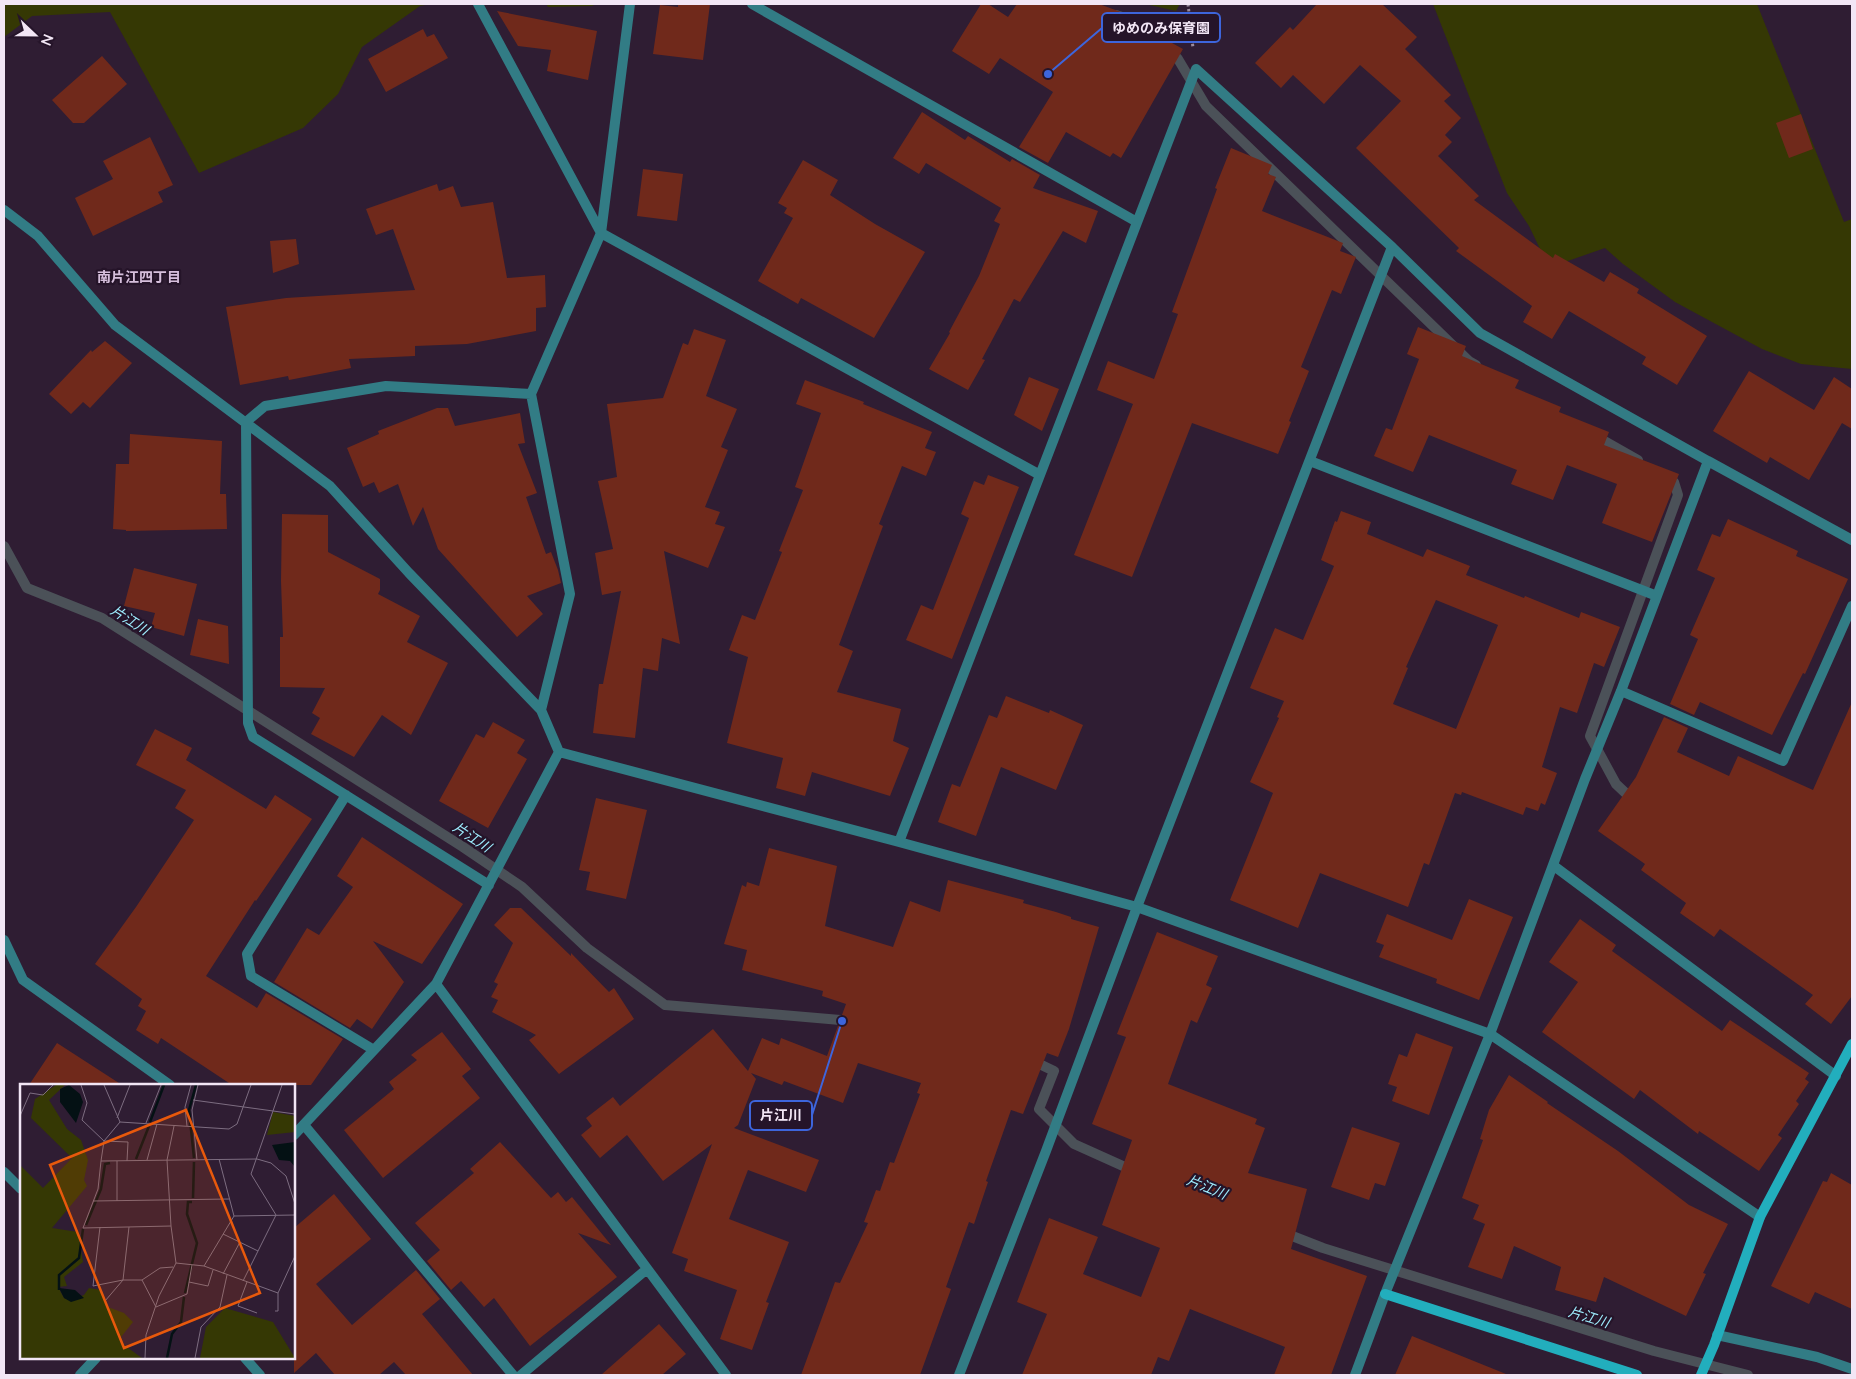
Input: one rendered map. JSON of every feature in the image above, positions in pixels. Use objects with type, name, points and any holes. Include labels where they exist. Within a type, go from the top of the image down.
[{"type":"street","points":[[478,4],[601,233],[1040,475]]},
{"type":"street","points":[[541,710],[570,594],[532,394],[601,233],[630,4]]},
{"type":"street","points":[[752,4],[1137,222]]},
{"type":"street","points":[[899,842],[1196,69],[1392,247],[1480,333],[1852,540]]},
{"type":"street","points":[[4,210],[38,236],[115,325],[330,486],[409,573],[541,710],[559,752]]},
{"type":"street","points":[[959,1375],[1046,1151],[1137,907],[1392,247]]},
{"type":"street","points":[[246,422],[265,406],[386,386],[532,394]]},
{"type":"street","points":[[246,422],[248,723],[253,737],[489,885]]},
{"type":"street","points":[[1310,461],[1657,596]]},
{"type":"street","points":[[1355,1375],[1385,1294],[1490,1034],[1585,779],[1621,691],[1708,461]]},
{"type":"street","points":[[1621,691],[1783,760],[1852,606]]},
{"type":"street","points":[[559,752],[1137,907],[1490,1034],[1760,1217]]},
{"type":"street","points":[[295,1134],[436,984],[559,752]]},
{"type":"street","points":[[346,795],[247,954],[251,976],[374,1050]]},
{"type":"street","points":[[1554,866],[1836,1076]]},
{"type":"street","points":[[4,940],[23,980],[169,1084]]},
{"type":"street","points":[[436,984],[726,1375]]},
{"type":"street","points":[[1701,1375],[1716,1340],[1760,1217],[1852,1044]]},
{"type":"street","points":[[304,1125],[513,1375]]},
{"type":"street","points":[[4,1172],[20,1188]]},
{"type":"street","points":[[521,1375],[647,1269]]},
{"type":"street","points":[[1385,1294],[1637,1375]]},
{"type":"street","points":[[1716,1340],[1817,1357],[1852,1369]]},
{"type":"street","points":[[80,1375],[95,1359]]},
{"type":"street","points":[[245,1359],[260,1375]]},
{"type":"path","points":[[1188,4],[1196,69]]},
{"type":"shaded area","points":[[4,4],[431,4],[420,6],[362,47],[338,94],[303,128],[199,173],[110,12],[32,16],[4,37]]},
{"type":"shaded area","points":[[546,4],[596,4],[592,6],[548,7]]},
{"type":"shaded area","points":[[1145,4],[1180,4],[1176,11]]},
{"type":"shaded area","points":[[1433,4],[1757,4],[1844,222],[1852,219],[1852,369],[1801,364],[1762,349],[1675,302],[1623,264],[1605,248],[1562,263],[1542,253],[1529,226],[1507,193]]},
{"type":"building","points":[[678,4],[710,4],[703,60],[653,54],[660,5],[678,7]]},
{"type":"building","points":[[981,4],[988,4],[1008,17],[1017,4],[1099,4],[1129,15],[1128,19],[1183,49],[1121,158],[1113,153],[1110,157],[1066,132],[1048,163],[1019,147],[1053,92],[1000,58],[989,74],[952,51]]},
{"type":"building","points":[[1317,4],[1382,4],[1417,37],[1405,49],[1451,95],[1444,101],[1461,118],[1445,135],[1452,142],[1438,156],[1479,196],[1474,200],[1553,258],[1555,254],[1604,282],[1610,272],[1639,289],[1637,293],[1707,336],[1677,385],[1642,364],[1646,357],[1569,311],[1552,339],[1523,322],[1532,306],[1456,251],[1459,248],[1356,148],[1401,101],[1360,65],[1324,104],[1293,75],[1281,88],[1255,63],[1290,27],[1293,30]]},
{"type":"building","points":[[497,11],[597,31],[588,80],[547,71],[551,50],[518,46]]},
{"type":"building","points":[[423,29],[427,37],[434,34],[448,58],[386,92],[368,59]]},
{"type":"building","points":[[102,56],[127,84],[84,123],[73,123],[52,100]]},
{"type":"building","points":[[922,112],[965,140],[968,136],[1010,162],[1012,159],[1040,175],[1033,188],[1098,211],[1086,243],[1063,231],[1020,302],[1014,299],[982,359],[985,360],[968,390],[929,369],[979,276],[1000,224],[994,221],[1001,208],[926,163],[919,174],[893,158]]},
{"type":"building","points":[[1801,114],[1813,149],[1789,158],[1776,123]]},
{"type":"building","points":[[150,137],[173,185],[158,192],[163,202],[93,236],[75,198],[113,179],[103,161]]},
{"type":"building","points":[[1231,148],[1272,165],[1268,174],[1276,177],[1262,211],[1343,243],[1340,251],[1356,257],[1341,294],[1332,290],[1301,367],[1309,371],[1278,454],[1192,423],[1132,577],[1074,555],[1133,404],[1097,390],[1108,361],[1154,379],[1178,314],[1172,312],[1217,189],[1215,188]]},
{"type":"building","points":[[803,160],[838,180],[830,195],[875,224],[925,252],[874,338],[801,298],[798,304],[758,281],[793,218],[784,213],[787,208],[778,203]]},
{"type":"building","points":[[643,169],[683,174],[677,221],[637,216]]},
{"type":"building","points":[[437,184],[439,191],[453,186],[461,207],[493,202],[507,278],[545,275],[546,307],[536,308],[536,331],[467,344],[415,346],[415,356],[349,359],[351,368],[289,380],[288,376],[240,385],[226,307],[286,298],[415,290],[393,229],[376,235],[366,209]]},
{"type":"building","points":[[296,239],[299,264],[273,273],[270,241]]},
{"type":"building","points":[[1418,327],[1466,346],[1462,356],[1519,380],[1515,388],[1561,407],[1559,412],[1609,432],[1604,445],[1679,474],[1652,542],[1602,523],[1617,484],[1567,465],[1553,500],[1511,484],[1517,470],[1429,435],[1413,472],[1374,456],[1386,428],[1392,430],[1419,359],[1407,354]]},
{"type":"building","points":[[694,329],[726,340],[706,396],[737,409],[721,447],[728,450],[705,507],[720,512],[715,524],[725,527],[708,568],[664,551],[680,644],[662,638],[658,671],[643,668],[635,738],[593,733],[599,684],[603,684],[621,591],[602,595],[595,553],[613,549],[598,481],[617,477],[607,404],[663,398],[683,343],[688,345]]},
{"type":"building","points":[[105,341],[132,363],[90,408],[83,402],[71,414],[49,394],[91,350],[92,352]]},
{"type":"building","points":[[1749,371],[1814,410],[1834,377],[1852,389],[1852,429],[1842,423],[1809,480],[1770,457],[1767,463],[1713,431]]},
{"type":"building","points":[[1029,377],[1059,389],[1042,431],[1014,415]]},
{"type":"building","points":[[805,380],[864,402],[863,404],[932,432],[925,448],[936,452],[926,476],[902,466],[879,524],[883,526],[839,645],[853,651],[837,692],[901,709],[893,741],[909,748],[890,796],[812,772],[805,796],[776,788],[783,758],[727,743],[748,657],[729,650],[742,615],[755,620],[782,552],[779,551],[803,490],[795,487],[821,413],[796,404]]},
{"type":"building","points":[[437,408],[448,408],[455,426],[520,413],[525,443],[518,444],[537,493],[526,497],[546,554],[551,552],[561,583],[527,596],[543,614],[517,637],[438,549],[423,507],[413,526],[398,484],[379,493],[374,482],[363,487],[347,448],[379,434],[378,431]]},
{"type":"building","points":[[130,434],[222,441],[220,494],[226,494],[227,529],[126,531],[113,529],[116,464],[129,464]]},
{"type":"building","points":[[988,475],[1019,487],[952,659],[906,640],[921,605],[933,610],[969,518],[961,514],[974,481],[984,485]]},
{"type":"building","points":[[1341,511],[1371,522],[1367,534],[1423,557],[1427,549],[1470,566],[1466,575],[1579,618],[1581,612],[1620,627],[1604,667],[1594,663],[1577,713],[1560,707],[1542,767],[1557,773],[1545,805],[1541,803],[1538,811],[1526,807],[1523,815],[1462,792],[1461,795],[1455,793],[1429,865],[1424,863],[1408,907],[1320,873],[1298,928],[1230,900],[1273,793],[1250,782],[1279,718],[1277,717],[1284,701],[1250,688],[1275,628],[1303,640],[1334,566],[1321,560],[1335,521],[1337,522]],"holes":[[[1436,600],[1498,625],[1456,729],[1393,704],[1408,668],[1406,667]]]},
{"type":"building","points":[[282,514],[328,515],[328,552],[380,579],[378,594],[420,616],[407,642],[448,663],[411,735],[382,715],[354,757],[311,734],[320,718],[312,713],[325,688],[280,687],[280,637],[283,637],[281,581]]},
{"type":"building","points":[[1728,519],[1798,551],[1796,556],[1848,579],[1805,674],[1803,673],[1772,735],[1700,702],[1694,715],[1670,704],[1698,639],[1690,635],[1715,578],[1697,570],[1712,534],[1720,537]]},
{"type":"building","points":[[134,568],[197,584],[184,636],[151,627],[155,613],[124,606]]},
{"type":"building","points":[[198,619],[228,626],[229,664],[190,655]]},
{"type":"building","points":[[1006,696],[1049,713],[1050,710],[1083,725],[1056,790],[1001,767],[976,836],[938,822],[952,784],[960,787],[989,715],[997,718]]},
{"type":"building","points":[[1852,702],[1852,996],[1831,1024],[1805,1004],[1813,995],[1720,929],[1714,937],[1680,913],[1686,903],[1641,870],[1645,864],[1598,831],[1636,777],[1664,717],[1688,728],[1677,752],[1729,776],[1738,756],[1813,790]]},
{"type":"building","points":[[493,722],[525,740],[517,753],[527,759],[488,828],[439,801],[476,734],[484,738]]},
{"type":"building","points":[[155,729],[192,748],[186,760],[266,809],[275,795],[312,819],[255,900],[206,976],[257,1008],[266,993],[343,1039],[311,1085],[230,1084],[161,1038],[158,1044],[136,1030],[146,1011],[138,1006],[142,999],[95,964],[194,820],[175,808],[186,790],[136,765]]},
{"type":"building","points":[[596,798],[647,810],[626,899],[586,890],[590,872],[579,870]]},
{"type":"building","points":[[362,837],[463,904],[422,964],[373,941],[404,982],[372,1029],[357,1019],[350,1028],[274,982],[307,928],[319,935],[353,887],[337,876]]},
{"type":"building","points":[[769,848],[837,866],[825,926],[893,947],[910,901],[940,912],[948,880],[1024,900],[1023,903],[1099,927],[1069,1029],[1058,1057],[1047,1053],[1023,1114],[1011,1110],[986,1181],[988,1182],[974,1224],[969,1222],[946,1287],[951,1289],[920,1375],[801,1375],[835,1282],[840,1283],[868,1223],[864,1222],[876,1190],[880,1191],[890,1162],[894,1163],[920,1094],[917,1093],[921,1083],[858,1063],[843,1103],[784,1081],[782,1085],[751,1073],[756,1079],[738,1125],[734,1128],[819,1160],[806,1192],[748,1170],[729,1219],[789,1242],[766,1302],[769,1303],[752,1350],[720,1339],[737,1290],[684,1271],[688,1259],[672,1253],[712,1144],[663,1181],[627,1135],[600,1158],[581,1135],[592,1126],[586,1118],[613,1097],[620,1106],[713,1029],[748,1071],[762,1038],[779,1045],[781,1038],[827,1056],[846,1004],[822,996],[823,991],[742,970],[747,950],[724,944],[742,885],[746,887],[747,882],[759,886]]},
{"type":"building","points":[[1469,899],[1513,917],[1479,1000],[1436,983],[1437,979],[1379,957],[1384,945],[1376,942],[1387,914],[1452,940]]},
{"type":"building","points":[[510,908],[521,908],[571,956],[571,953],[609,992],[614,988],[634,1019],[559,1074],[529,1040],[536,1035],[492,1012],[498,1000],[491,997],[498,984],[494,982],[513,943],[494,925]]},
{"type":"building","points":[[1580,919],[1616,945],[1612,951],[1722,1031],[1730,1020],[1809,1073],[1805,1079],[1809,1082],[1796,1101],[1799,1104],[1778,1135],[1782,1138],[1759,1171],[1699,1131],[1698,1134],[1640,1090],[1634,1099],[1542,1032],[1578,982],[1549,962]]},
{"type":"building","points":[[1157,932],[1218,956],[1206,985],[1212,988],[1197,1023],[1191,1020],[1168,1084],[1257,1119],[1255,1124],[1265,1128],[1248,1173],[1307,1189],[1291,1249],[1367,1276],[1331,1375],[1274,1375],[1285,1347],[1190,1309],[1169,1361],[1158,1357],[1151,1375],[1022,1375],[1047,1314],[1017,1302],[1049,1218],[1098,1237],[1083,1274],[1141,1297],[1160,1248],[1102,1225],[1132,1140],[1092,1124],[1126,1037],[1117,1034]]},
{"type":"building","points":[[442,1032],[471,1069],[462,1076],[480,1098],[383,1178],[344,1130],[394,1089],[389,1082],[417,1060],[411,1055]]},
{"type":"building","points":[[1416,1033],[1453,1047],[1429,1115],[1392,1101],[1397,1087],[1388,1084],[1399,1054],[1407,1057]]},
{"type":"building","points":[[57,1043],[120,1084],[30,1084]]},
{"type":"building","points":[[1509,1075],[1618,1151],[1689,1205],[1728,1224],[1703,1273],[1706,1274],[1686,1316],[1604,1277],[1596,1302],[1555,1290],[1561,1267],[1514,1246],[1502,1279],[1468,1267],[1485,1224],[1473,1219],[1479,1205],[1462,1198],[1483,1140],[1480,1139],[1489,1110]]},
{"type":"building","points":[[1352,1127],[1400,1143],[1385,1186],[1375,1183],[1369,1200],[1331,1187]]},
{"type":"building","points":[[500,1142],[551,1198],[558,1192],[566,1202],[572,1197],[611,1245],[578,1233],[617,1277],[530,1346],[494,1298],[484,1307],[461,1281],[451,1290],[427,1261],[440,1250],[415,1223],[474,1173],[470,1169]]},
{"type":"building","points":[[1831,1173],[1852,1185],[1852,1309],[1815,1292],[1809,1304],[1771,1286],[1823,1181],[1827,1182]]},
{"type":"building","points":[[334,1194],[371,1239],[316,1284],[352,1325],[416,1270],[440,1299],[422,1314],[473,1375],[406,1375],[394,1362],[379,1375],[335,1375],[316,1353],[294,1373],[295,1227]]},
{"type":"building","points":[[659,1324],[686,1354],[662,1375],[601,1375]]},
{"type":"building","points":[[1412,1336],[1506,1374],[1395,1375]]},
{"type":"waterway","points":[[1116,15],[1146,25],[1178,59],[1206,106],[1469,361],[1476,365]]},
{"type":"waterway","points":[[1594,435],[1638,460]]},
{"type":"waterway","points":[[1634,801],[1616,784],[1590,736],[1678,495],[1674,482],[1665,477]]},
{"type":"waterway","name":"片江川","points":[[4,546],[27,588],[102,618],[463,847],[522,887],[587,948],[665,1005],[852,1021]]},
{"type":"waterway","name":"片江川","points":[[1031,1060],[1054,1071],[1039,1109],[1074,1144],[1134,1171]]},
{"type":"waterway","name":"片江川","points":[[1282,1232],[1323,1248],[1654,1351],[1748,1375]]},
{"type":"place","name":"ゆめのみ保育園","points":[[1048,74]]},
{"type":"place","name":"片江川","points":[[842,1021]]},
{"type":"district","name":"南片江四丁目","points":[[139,277]]}]
